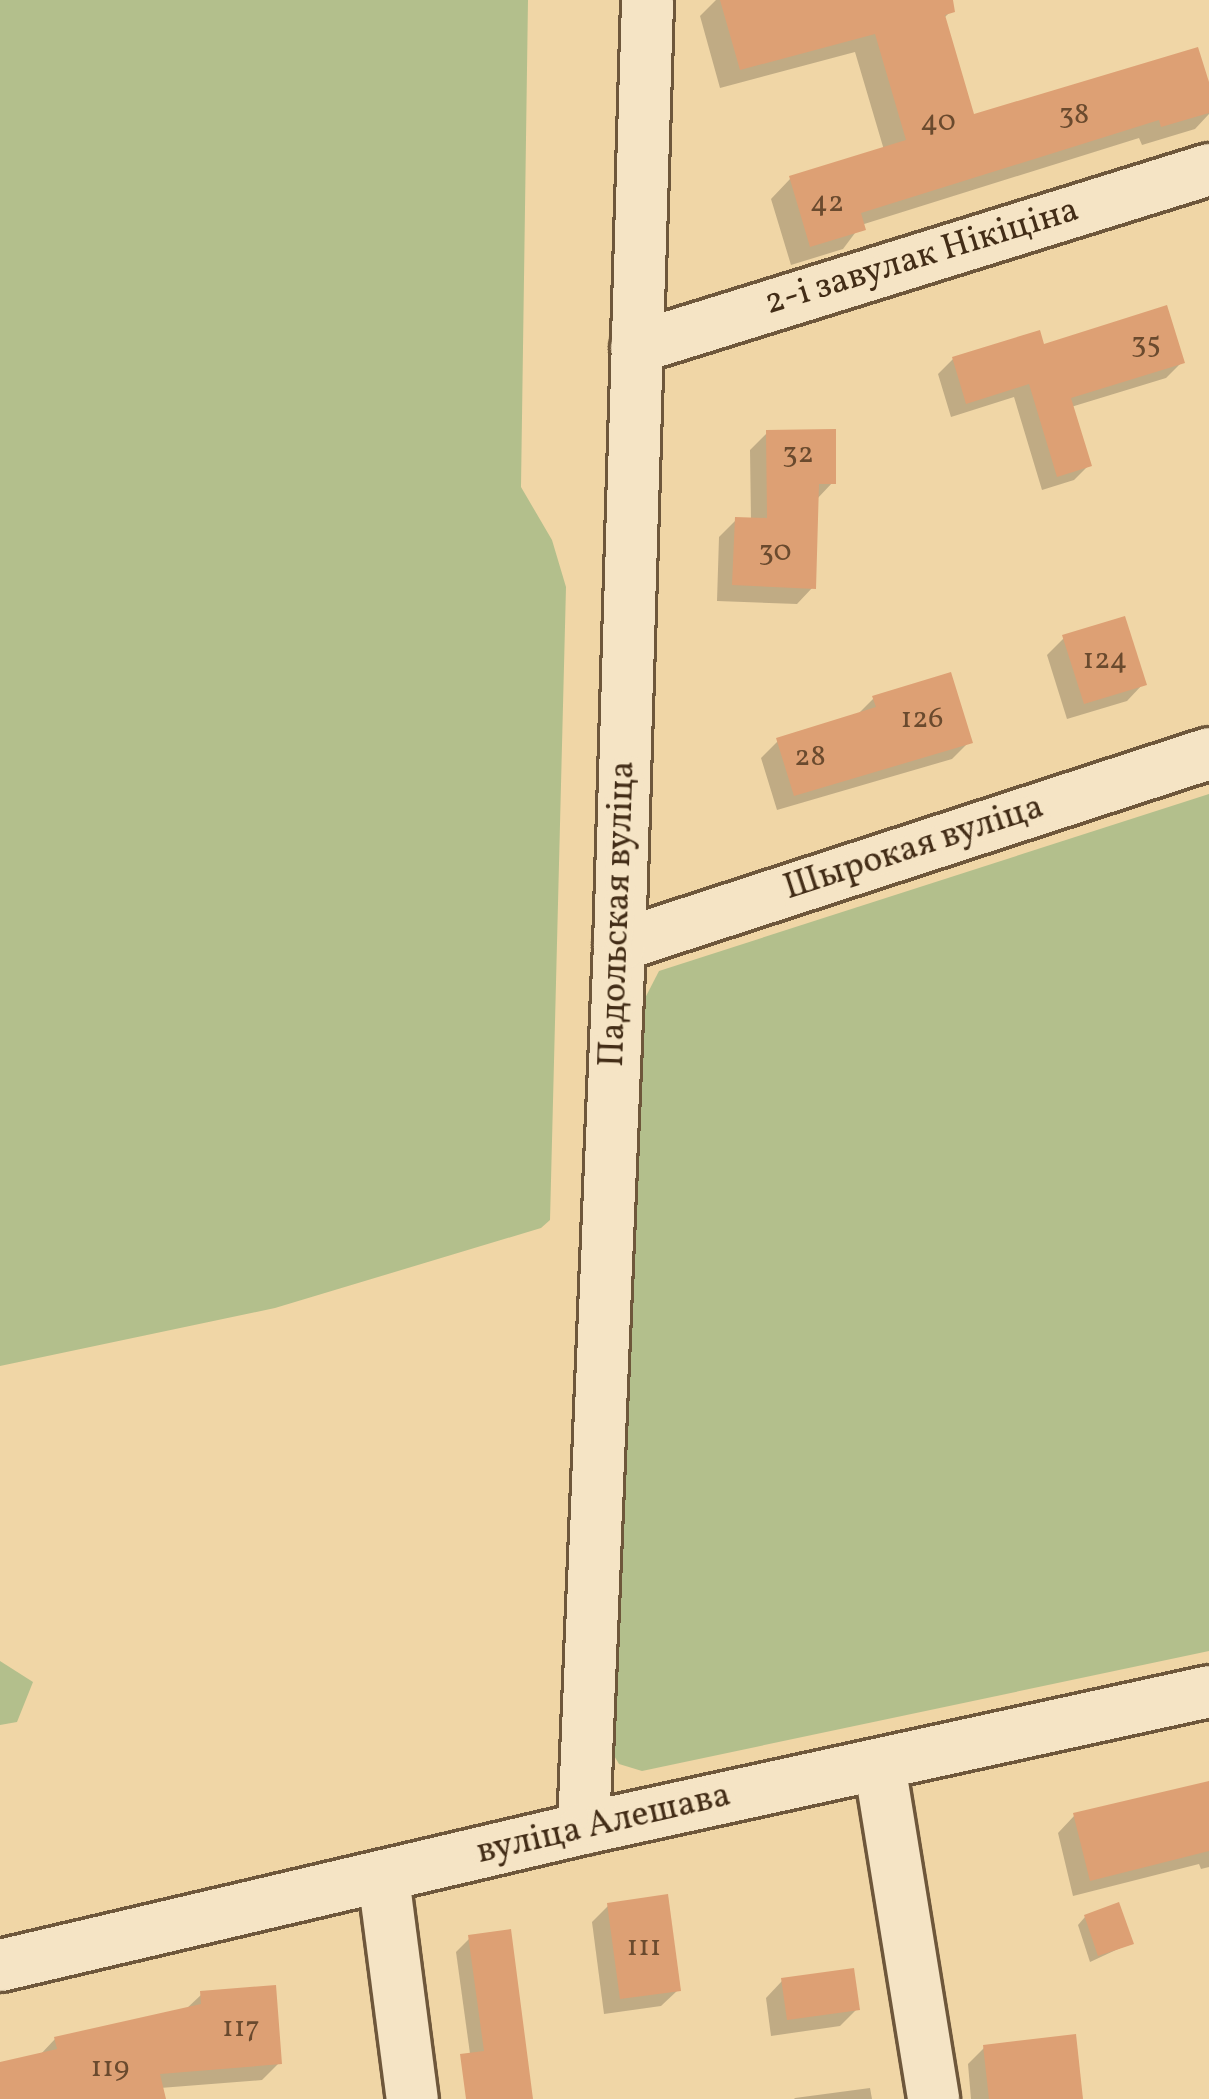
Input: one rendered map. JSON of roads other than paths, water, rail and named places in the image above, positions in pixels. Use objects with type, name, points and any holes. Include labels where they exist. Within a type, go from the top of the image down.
[{"type":"street","name":"Падольская вуліца","points":[[583,1828],[619,945],[647,0]]},
{"type":"street","name":"2-і завулак Нікіціна","points":[[636,347],[1209,170]]},
{"type":"street","name":"Шырокая вуліца","points":[[619,945],[1209,753]]},
{"type":"street","name":"вуліца Алешава","points":[[0,1965],[583,1828],[1209,1691]]},
{"type":"street","points":[[879,1764],[933,2099]]},
{"type":"street","points":[[383,1877],[412,2099]]}]
